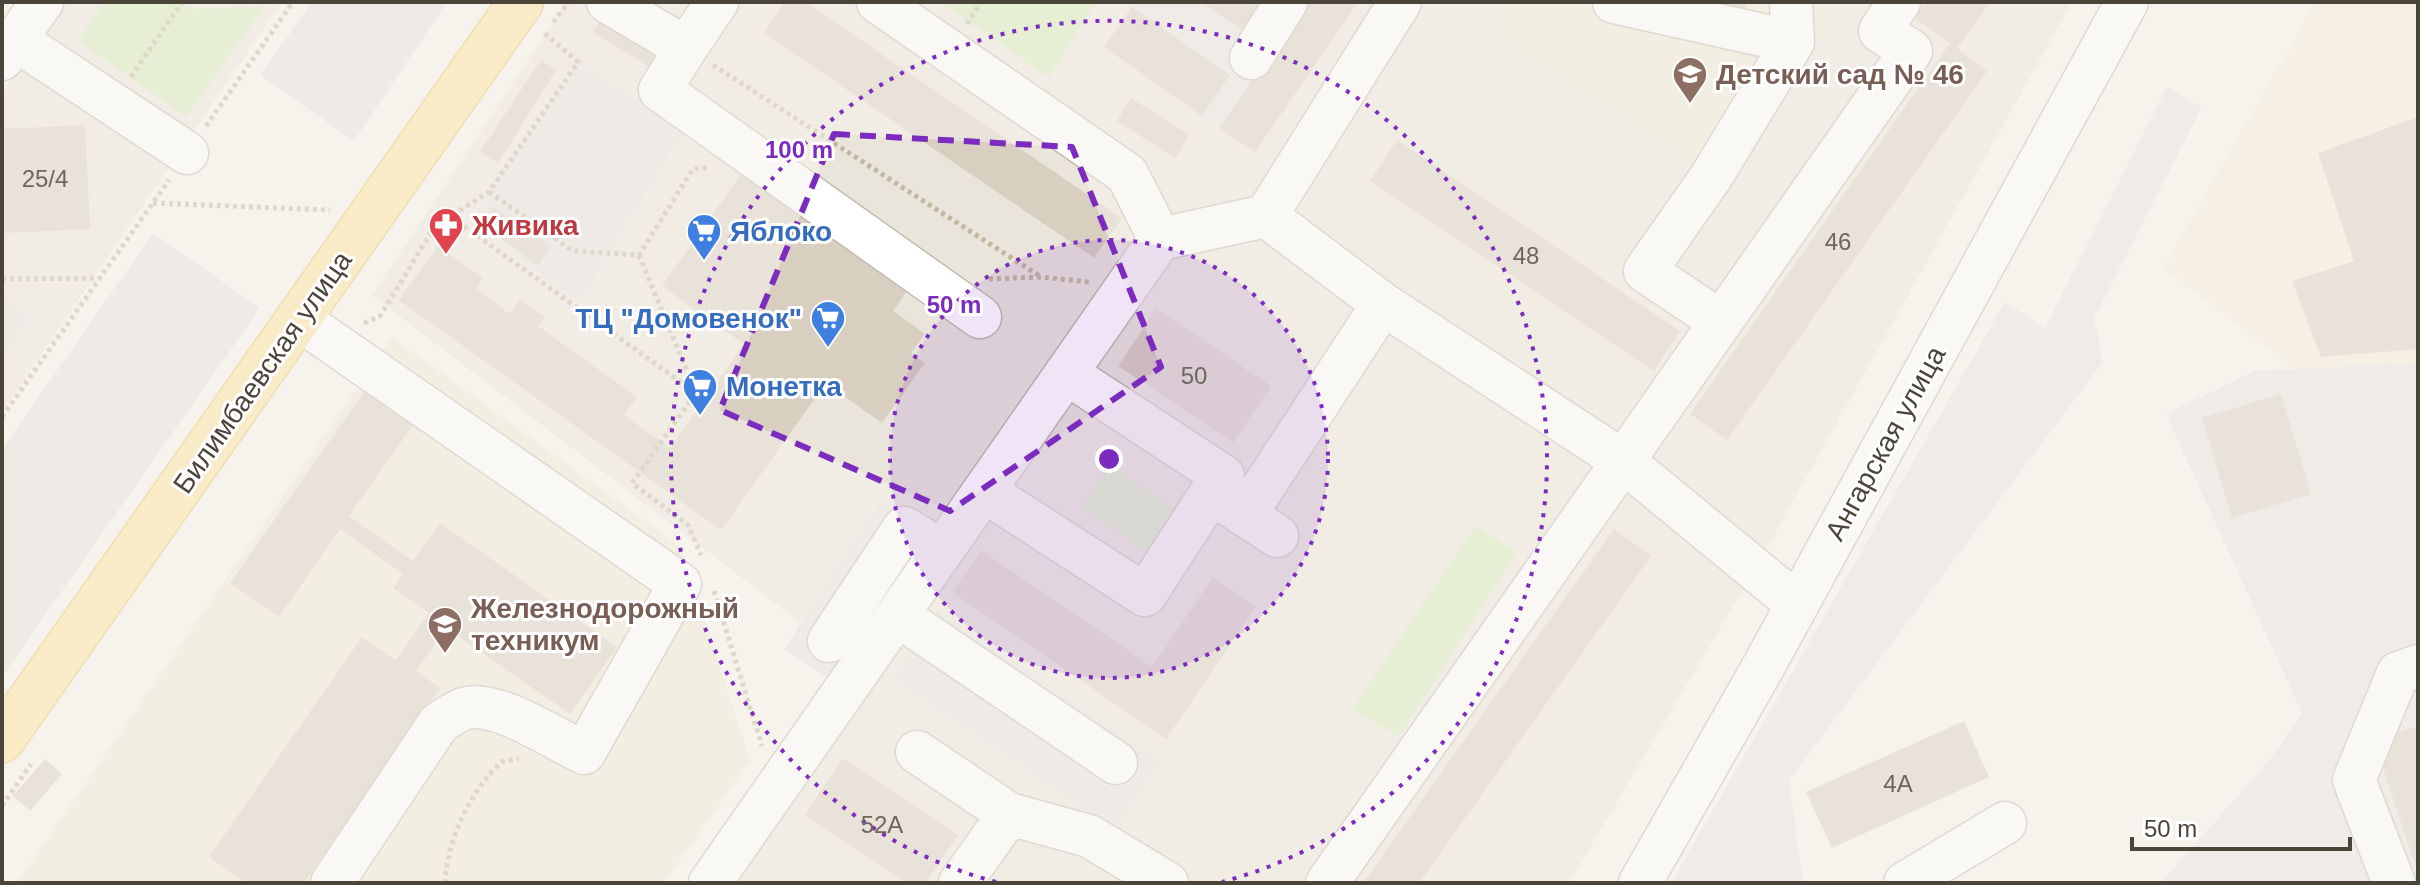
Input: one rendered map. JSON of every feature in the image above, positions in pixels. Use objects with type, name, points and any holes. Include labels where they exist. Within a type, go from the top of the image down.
[{"type":"main road","name":"Билимбаевская улица","points":[[2,740],[314,329],[521,2]]},
{"type":"street","points":[[42,2],[9,50],[112,103],[187,153]]},
{"type":"street","points":[[608,2],[686,48]]},
{"type":"street","points":[[717,2],[660,90],[980,317]]},
{"type":"street","points":[[878,2],[1127,174],[1160,239]]},
{"type":"street","points":[[1251,58],[1286,2]]},
{"type":"street","points":[[726,879],[776,789],[1160,239],[1266,216],[1400,2]]},
{"type":"street","points":[[1614,2],[1792,22],[1711,177],[1645,271],[1721,322]]},
{"type":"street","points":[[1327,883],[1911,51],[1880,31],[1899,2]]},
{"type":"street","name":"Ангарская улица","points":[[1640,883],[1797,604],[2127,2]]},
{"type":"street","points":[[1266,216],[1383,304],[1623,461],[1797,604]]},
{"type":"street","points":[[984,491],[1145,595],[1244,515],[1383,304]]},
{"type":"street","points":[[314,329],[680,584],[584,753],[500,711],[467,708],[439,723],[332,883]]},
{"type":"street","points":[[1066,373],[1223,476],[1244,515]]},
{"type":"street","points":[[829,641],[904,528],[942,551]]},
{"type":"street","points":[[897,615],[1116,763]]},
{"type":"street","points":[[2394,883],[2354,780],[2398,673],[2418,666]]},
{"type":"street","points":[[917,752],[1009,814],[1089,836],[1167,883]]},
{"type":"street","points":[[960,883],[1009,814]]},
{"type":"street","points":[[1905,883],[2005,823]]},
{"type":"path","points":[[112,103],[182,2]]},
{"type":"path","points":[[2,417],[293,2]]},
{"type":"path","points":[[314,329],[380,316],[435,226],[489,192],[578,62],[543,34],[569,2]]},
{"type":"path","points":[[686,48],[1041,277]]},
{"type":"path","points":[[639,255],[693,169],[760,161]]},
{"type":"path","points":[[489,192],[573,251],[639,255]]},
{"type":"path","points":[[152,203],[336,210]]},
{"type":"path","points":[[451,217],[696,393]]},
{"type":"path","points":[[639,255],[696,393]]},
{"type":"path","points":[[931,282],[1041,277],[1127,286]]},
{"type":"path","points":[[2,279],[100,278]]},
{"type":"path","points":[[696,393],[632,483],[688,525],[703,561]]},
{"type":"path","points":[[712,587],[776,789]]},
{"type":"path","points":[[445,883],[446,863],[460,823],[490,772],[501,762],[537,754],[552,737]]},
{"type":"highlighted area","points":[[834,134],[1072,147],[1161,367],[950,511],[720,410]]},
{"type":"shaded area","points":[[65,2],[282,2],[2,412],[2,94]]},
{"type":"shaded area","points":[[312,2],[447,2],[354,141],[260,75]]},
{"type":"shaded area","points":[[567,2],[2072,2],[1751,576],[1569,883],[690,883],[848,659],[372,295]]},
{"type":"shaded area","points":[[1135,2],[1358,2],[1255,152],[1104,47]]},
{"type":"shaded area","name":"Детский сад № 46","points":[[1512,2],[1833,2],[1831,15],[1728,188],[1494,33]]},
{"type":"shaded area","points":[[2316,2],[2418,2],[2418,363],[2296,369],[2163,268]]},
{"type":"shaded area","points":[[578,62],[683,132],[580,302],[471,221]]},
{"type":"shaded area","points":[[2167,87],[2202,107],[2094,318],[2103,362],[1789,780],[1803,883],[1671,883],[2005,302],[2045,328]]},
{"type":"shaded area","points":[[153,233],[260,308],[2,677],[2,449]]},
{"type":"shaded area","points":[[2,297],[31,317],[2,360]]},
{"type":"shaded area","name":"Железнодорожный техникум","points":[[392,337],[682,548],[750,761],[664,883],[17,883]]},
{"type":"shaded area","points":[[2418,363],[2418,883],[2161,883],[2272,757],[2302,713],[2166,414],[2254,371]]},
{"type":"shaded area","points":[[884,496],[930,527],[830,680],[784,649]]},
{"type":"shaded area","points":[[938,611],[1162,762],[1115,830],[892,679]]},
{"type":"green space","points":[[105,2],[180,2],[187,9],[264,7],[186,117],[78,41]]},
{"type":"green space","points":[[941,2],[1091,2],[1095,4],[1049,77]]},
{"type":"green space","points":[[1110,465],[1182,514],[1153,556],[1081,507]]},
{"type":"green space","points":[[1476,526],[1517,552],[1399,737],[1352,709]]},
{"type":"building","points":[[785,2],[805,2],[1122,218],[1094,258],[764,33]]},
{"type":"building","points":[[1201,2],[1269,2],[1251,36]]},
{"type":"building","points":[[1306,2],[1358,2],[1255,152],[1219,128]]},
{"type":"building","points":[[1722,2],[1747,2],[1744,10]]},
{"type":"building","points":[[1925,2],[1990,2],[1957,48],[1987,71],[1727,440],[1690,414],[1950,43],[1914,18]]},
{"type":"building","points":[[1132,7],[1230,75],[1202,116],[1104,47]]},
{"type":"building","points":[[605,16],[673,58],[663,75],[592,32]]},
{"type":"building","points":[[541,60],[556,70],[498,163],[480,152]]},
{"type":"building","points":[[1131,98],[1189,135],[1175,158],[1117,121]]},
{"type":"building","points":[[2418,117],[2418,349],[2321,357],[2292,281],[2354,261],[2318,153]]},
{"type":"building","points":[[85,125],[90,229],[2,233],[2,129]]},
{"type":"building","points":[[1397,140],[1680,331],[1654,371],[1370,181]]},
{"type":"building","name":"ТЦ \"Домовенок\"","points":[[744,170],[909,288],[893,311],[925,334],[911,353],[925,363],[882,423],[826,383],[721,530],[399,300],[438,246],[483,278],[476,289],[510,314],[520,299],[545,317],[538,326],[637,397],[624,415],[670,448],[744,344],[662,286]]},
{"type":"building","points":[[492,206],[551,246],[538,266],[481,224]]},
{"type":"building","points":[[1156,309],[1271,386],[1233,443],[1118,366]]},
{"type":"building","points":[[369,385],[417,419],[349,516],[413,561],[440,523],[617,647],[570,714],[446,628],[416,671],[440,688],[304,883],[246,883],[209,857],[362,637],[396,660],[429,613],[393,588],[403,574],[340,529],[279,617],[230,583]]},
{"type":"building","points":[[2281,394],[2311,494],[2232,518],[2202,418]]},
{"type":"building","points":[[1614,529],[1651,556],[1419,883],[1363,883]]},
{"type":"building","points":[[981,550],[1152,667],[1213,577],[1256,607],[1166,739],[952,592]]},
{"type":"building","points":[[1964,721],[1989,777],[1832,848],[1806,792]]},
{"type":"building","points":[[2418,726],[2418,870],[2417,870],[2374,741]]},
{"type":"building","points":[[843,758],[958,835],[926,883],[907,883],[805,815]]},
{"type":"building","points":[[45,759],[62,774],[30,811],[13,796]]},
{"type":"place","name":"Детский сад № 46","points":[[1690,105]]},
{"type":"place","name":"Живика","points":[[446,256]]},
{"type":"place","name":"Яблоко","points":[[704,262]]},
{"type":"place","name":"ТЦ \"Домовенок\"","points":[[828,349]]},
{"type":"place","name":"Монетка","points":[[700,417]]},
{"type":"place","name":"Железнодорожный техникум","points":[[445,655]]}]
